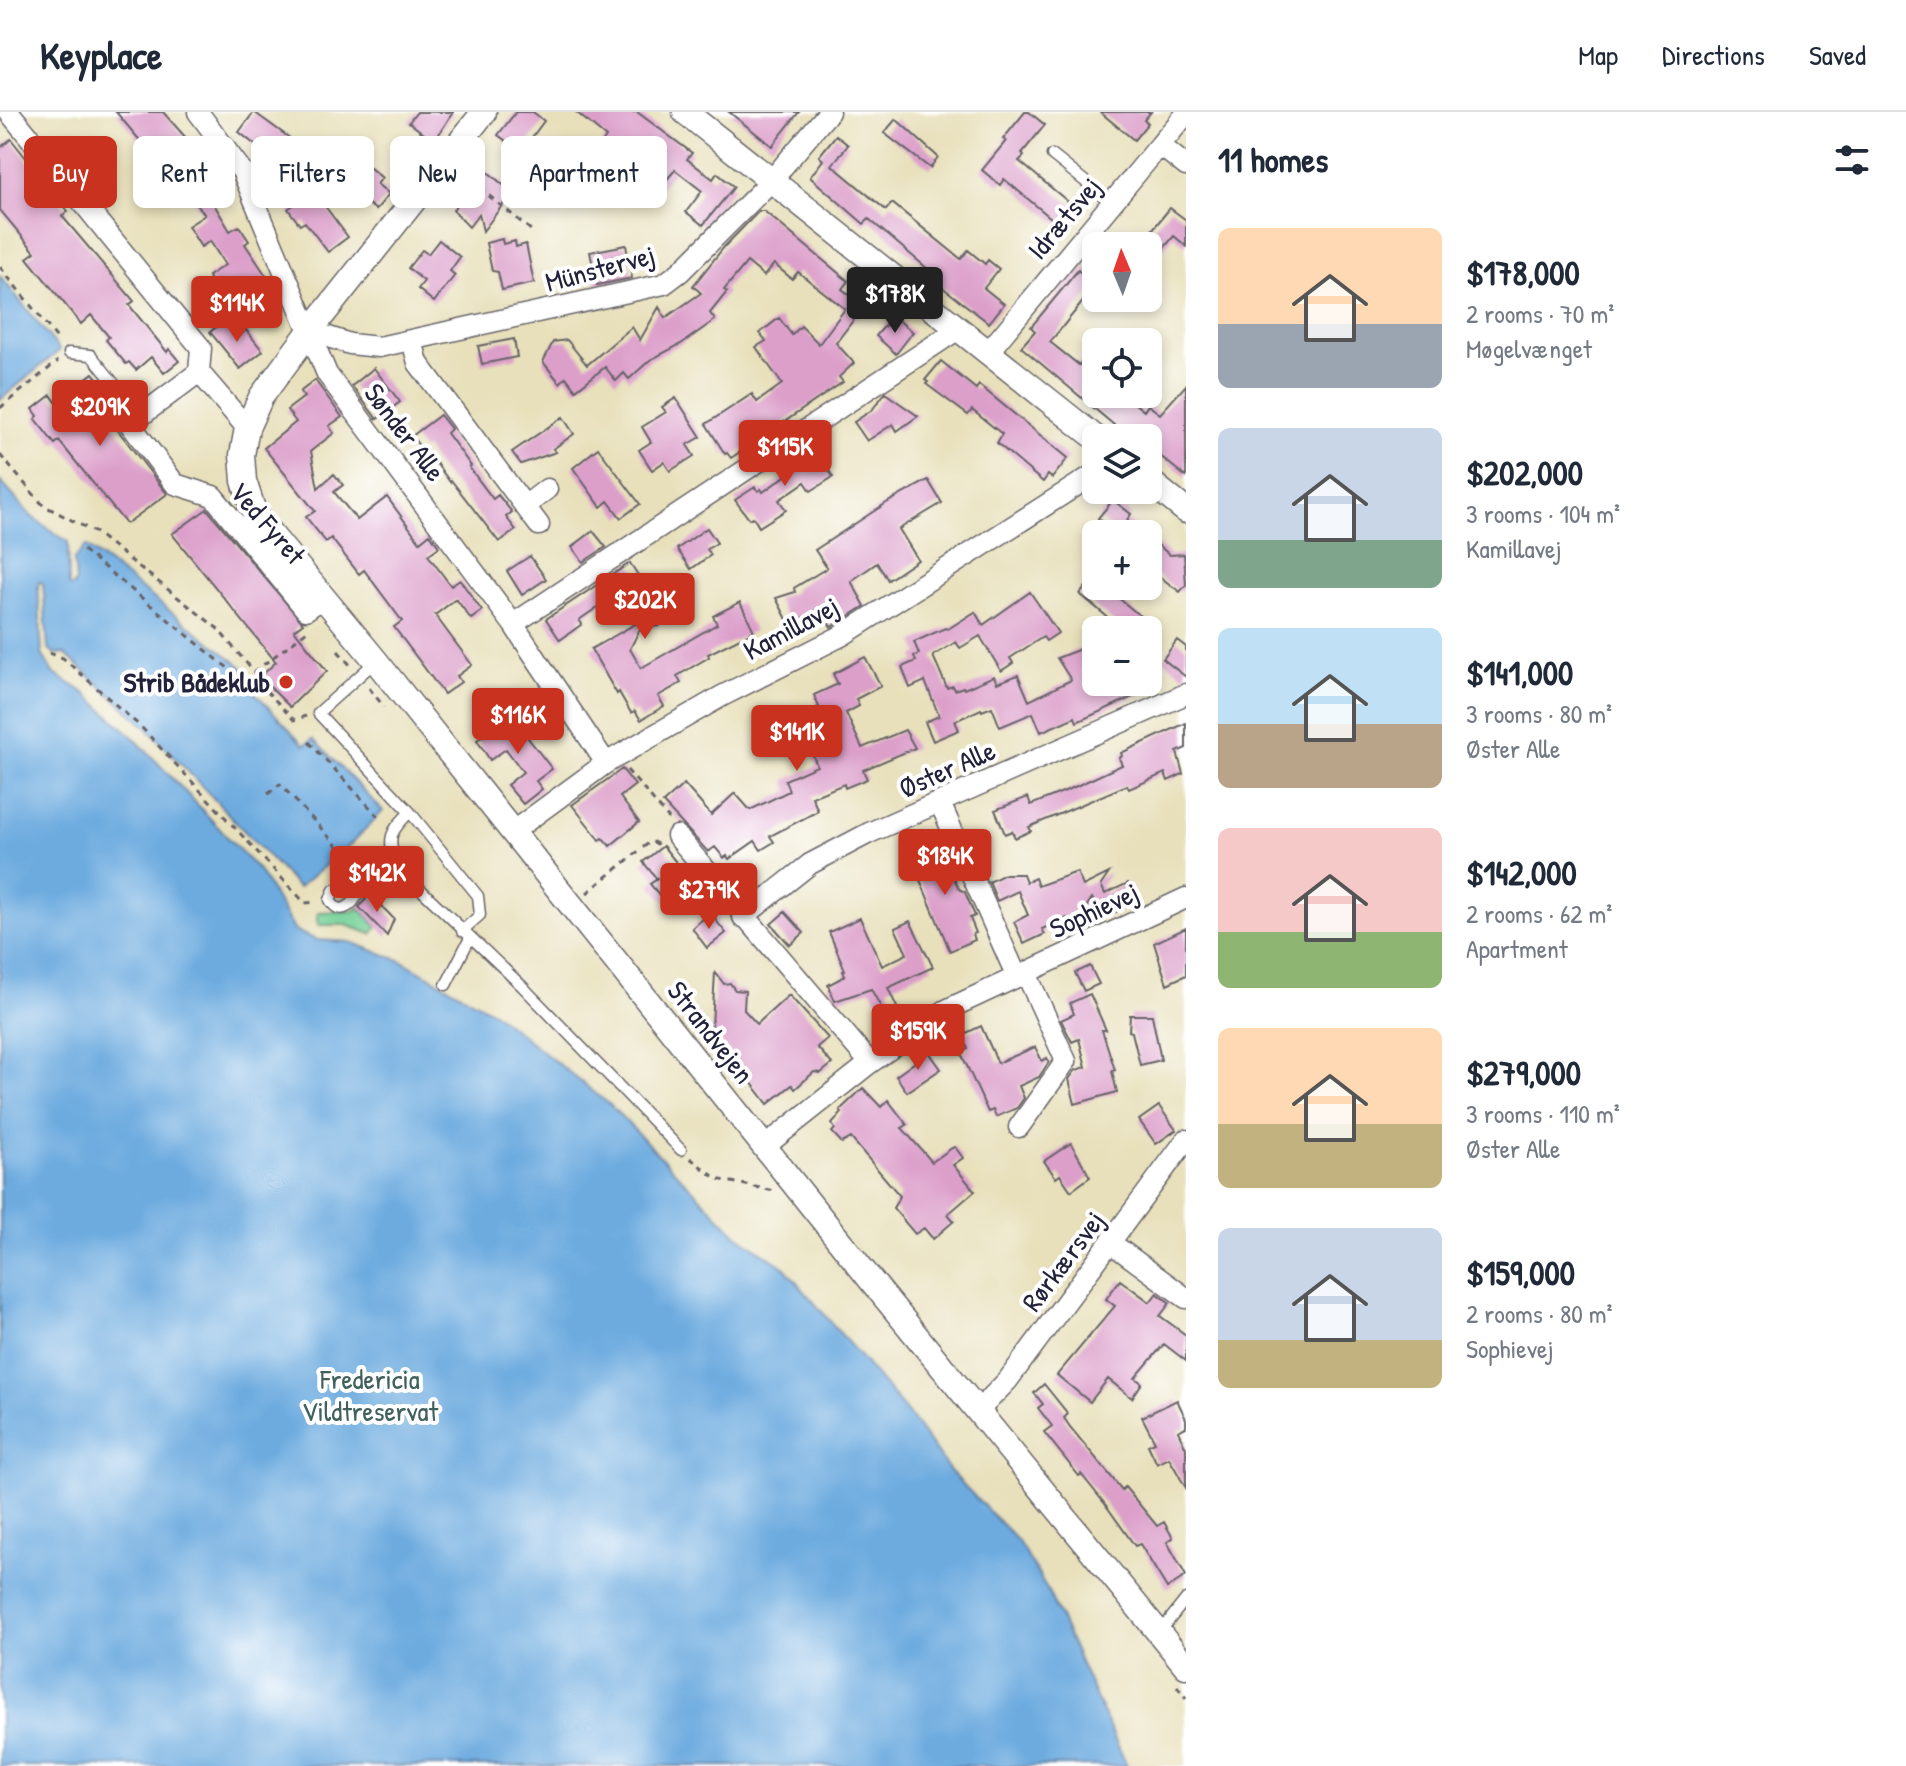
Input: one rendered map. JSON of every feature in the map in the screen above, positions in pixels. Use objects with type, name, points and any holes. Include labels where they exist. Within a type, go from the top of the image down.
[{"type":"street","points":[[9,112],[201,348],[199,372],[247,428]]},
{"type":"street","name":"Sønder Alle","points":[[198,112],[242,171],[327,374],[513,624],[606,763]]},
{"type":"street","points":[[212,129],[226,112]]},
{"type":"street","name":"Strandvejen","points":[[465,136],[484,112]]},
{"type":"street","points":[[685,112],[1082,427]]},
{"type":"street","name":"Münstervej","points":[[310,331],[350,344],[379,347],[664,284],[680,272],[770,182],[829,112]]},
{"type":"street","name":"Idrætsvej","points":[[989,351],[1186,114]]},
{"type":"street","points":[[1160,145],[1186,166]]},
{"type":"street","name":"Strandvejen","points":[[408,208],[261,397],[247,428],[242,455],[244,481],[255,515],[1186,1666]]},
{"type":"street","points":[[513,624],[957,330]]},
{"type":"street","points":[[412,340],[418,363],[539,525]]},
{"type":"street","points":[[140,415],[199,372]]},
{"type":"street","name":"Ved Fyret","points":[[140,415],[130,424],[175,484],[213,496],[306,610],[324,597]]},
{"type":"street","name":"Kamillavej","points":[[512,832],[606,763],[722,696],[843,635],[1082,482]]},
{"type":"street","points":[[525,506],[547,489]]},
{"type":"street","points":[[1162,491],[1186,511]]},
{"type":"street","name":"Øster Alle","points":[[743,917],[810,864],[869,833],[1186,694]]},
{"type":"street","points":[[940,803],[1066,1061],[1019,1127]]},
{"type":"street","points":[[677,836],[870,1063]]},
{"type":"street","name":"Sophievej","points":[[764,1147],[870,1063],[946,1010],[1186,898]]},
{"type":"street","name":"Rørkærsvej","points":[[979,1410],[1008,1380],[1186,1140]]},
{"type":"street","points":[[1111,1243],[1186,1298]]},
{"type":"lane","points":[[1052,155],[1112,203]]},
{"type":"lane","points":[[69,353],[91,355],[140,415]]},
{"type":"lane","points":[[376,661],[318,713],[410,812],[478,896],[480,915],[466,934],[446,985]]},
{"type":"lane","points":[[410,812],[392,829],[389,843],[395,865],[522,986],[681,1150]]},
{"type":"lane","points":[[358,893],[342,887],[334,890],[330,900],[340,910],[348,908],[376,876],[395,865]]},
{"type":"lane","points":[[1160,1633],[1186,1599]]},
{"type":"path","points":[[485,191],[531,230]]},
{"type":"path","points":[[0,267],[69,353],[0,408]]},
{"type":"path","points":[[0,455],[43,505],[96,533],[217,628],[254,672],[260,684],[294,720],[318,713]]},
{"type":"path","points":[[83,550],[248,682]]},
{"type":"path","points":[[254,672],[317,624]]},
{"type":"path","points":[[49,653],[63,658],[142,728],[305,903],[330,900]]},
{"type":"path","points":[[309,742],[378,816]]},
{"type":"path","points":[[572,905],[651,841],[658,845],[677,836],[677,828],[623,765],[606,763]]},
{"type":"path","points":[[268,794],[280,784],[342,851]]},
{"type":"path","points":[[681,1150],[717,1179],[778,1192]]},
{"type":"green space","points":[[358,907],[377,927],[372,934],[346,925],[318,925],[318,912],[354,911]]},
{"type":"water","points":[[0,276],[60,350],[0,400]]},
{"type":"water","name":"Fredericia Vildtreservat","points":[[0,481],[32,517],[68,542],[69,586],[76,581],[74,559],[86,546],[240,665],[251,678],[247,684],[304,745],[313,739],[383,811],[352,843],[298,888],[145,726],[65,654],[55,654],[48,648],[43,583],[40,582],[42,654],[53,673],[85,693],[176,782],[260,872],[295,931],[317,940],[350,942],[402,961],[493,1012],[610,1105],[737,1235],[785,1268],[907,1412],[950,1471],[1017,1540],[1046,1587],[1127,1766],[0,1766]]},
{"type":"building","points":[[116,112],[163,112],[184,136],[136,136]]},
{"type":"building","points":[[254,112],[287,136],[251,136],[251,142],[239,132]]},
{"type":"building","points":[[417,112],[453,112],[438,136],[426,136],[409,122]]},
{"type":"building","points":[[516,112],[533,112],[544,121],[533,136],[498,135]]},
{"type":"building","points":[[576,112],[637,112],[692,153],[687,159],[713,179],[717,173],[734,187],[703,225],[686,212],[702,191],[675,170],[667,179],[667,136],[605,136]]},
{"type":"building","points":[[729,112],[799,112],[772,146]]},
{"type":"building","points":[[1025,112],[1045,125],[1019,161],[1078,210],[1063,228],[1004,179],[1000,185],[982,170]]},
{"type":"building","points":[[1100,112],[1151,112],[1144,120],[1148,123],[1134,140]]},
{"type":"building","points":[[896,119],[938,157],[930,168],[884,133]]},
{"type":"building","points":[[836,135],[848,145],[832,165],[886,210],[892,203],[961,259],[968,250],[985,264],[988,260],[999,269],[984,288],[1004,304],[989,323],[925,274],[929,270],[869,219],[864,224],[810,177],[823,160],[819,156]]},
{"type":"building","points":[[11,139],[24,155],[24,208],[66,208],[68,211],[62,216],[134,301],[129,305],[167,352],[169,349],[179,361],[164,373],[151,357],[136,370],[129,362],[126,364],[91,315],[81,324],[27,258],[35,252],[0,210],[0,148]]},
{"type":"building","points":[[374,171],[382,178],[377,184],[389,194],[376,210]]},
{"type":"building","points":[[488,172],[501,183],[501,207],[483,231],[479,214],[469,227],[453,210],[485,208],[485,176]]},
{"type":"building","points":[[200,208],[216,208],[230,231],[239,226],[249,241],[245,244],[269,280],[228,307],[208,276],[225,265],[210,241],[201,247],[188,226],[205,215]]},
{"type":"building","points":[[326,208],[348,237],[328,252],[305,222],[300,225],[288,209]]},
{"type":"building","points":[[1170,208],[1186,220],[1186,246],[1174,236],[1162,250],[1162,232],[1150,232]]},
{"type":"building","points":[[759,211],[764,211],[848,281],[842,289],[864,306],[836,343],[854,363],[839,377],[843,382],[731,458],[725,454],[706,424],[752,394],[757,402],[782,384],[756,347],[766,341],[760,333],[779,318],[792,335],[801,326],[819,344],[845,309],[798,272],[792,279],[774,264],[764,276],[747,262],[710,313],[715,320],[681,344],[650,360],[629,379],[624,373],[616,381],[605,367],[576,390],[566,377],[560,383],[543,362],[553,342],[567,340],[587,365],[632,327],[640,340],[659,307],[665,318],[701,293],[693,286],[724,247]]},
{"type":"building","points":[[502,239],[503,244],[515,241],[516,247],[526,244],[534,283],[502,290],[498,272],[492,271],[486,243]]},
{"type":"building","points":[[439,240],[460,257],[450,271],[455,275],[434,302],[418,289],[424,281],[408,268],[422,250],[428,254]]},
{"type":"building","points":[[626,245],[632,278],[597,285],[590,252]]},
{"type":"building","points":[[1078,270],[1081,273],[1082,303],[1050,342],[1079,365],[1082,361],[1082,398],[1021,347],[1035,331],[1031,327]]},
{"type":"building","points":[[893,316],[913,332],[896,354],[876,336]]},
{"type":"building","points":[[227,319],[240,335],[246,330],[263,351],[240,369],[210,332]]},
{"type":"building","points":[[514,339],[517,357],[482,364],[478,346]]},
{"type":"building","points":[[941,361],[976,389],[979,385],[1068,458],[1052,478],[1048,475],[1043,482],[997,443],[1002,434],[972,410],[968,415],[926,384],[928,382],[925,380]]},
{"type":"building","points":[[374,368],[400,402],[377,419],[352,386]]},
{"type":"building","points":[[93,373],[115,401],[103,411],[167,494],[126,524],[59,441],[55,444],[35,419],[38,416],[33,409],[51,395],[56,402]]},
{"type":"building","points":[[315,380],[342,417],[329,426],[334,433],[311,451],[318,488],[334,474],[343,485],[334,492],[357,520],[387,497],[420,542],[430,534],[439,547],[428,555],[451,586],[460,580],[482,611],[471,619],[456,599],[435,615],[472,665],[457,676],[461,682],[444,694],[394,627],[402,621],[364,570],[359,574],[331,538],[326,542],[306,517],[315,511],[264,448],[296,422],[287,410],[304,397],[300,392]]},
{"type":"building","points":[[1186,385],[1186,477],[1162,457],[1162,424],[1113,424],[1094,408],[1140,408],[1144,411],[1152,408],[1160,414]]},
{"type":"building","points":[[885,393],[918,416],[897,431],[893,424],[867,441],[854,422],[872,410]]},
{"type":"building","points":[[676,398],[701,437],[687,445],[694,456],[670,471],[664,462],[652,470],[639,450],[651,442],[642,427],[666,412],[662,407]]},
{"type":"building","points":[[440,415],[451,429],[447,433],[469,467],[493,499],[498,495],[512,512],[506,517],[516,530],[499,542],[425,448],[422,450],[412,436]]},
{"type":"building","points":[[563,417],[574,434],[553,449],[556,452],[521,464],[512,452]]},
{"type":"building","points":[[814,447],[833,477],[811,491],[805,482],[779,500],[786,510],[759,527],[735,500],[755,487],[763,492],[792,471],[794,466],[791,461]]},
{"type":"building","points":[[598,448],[640,504],[621,518],[608,501],[601,507],[573,468]]},
{"type":"building","points":[[928,480],[942,503],[899,529],[918,560],[888,580],[877,563],[851,581],[865,606],[837,624],[831,627],[820,608],[790,625],[776,598],[795,592],[794,588],[827,568],[815,550]]},
{"type":"building","points":[[1110,504],[1118,504],[1131,514],[1127,520],[1098,518]]},
{"type":"building","points":[[207,509],[303,623],[294,630],[327,671],[290,707],[260,677],[276,662],[172,534]]},
{"type":"building","points":[[707,528],[717,543],[707,549],[711,555],[691,569],[677,549]]},
{"type":"building","points":[[593,531],[606,547],[583,562],[572,547]]},
{"type":"building","points":[[1162,548],[1170,555],[1184,554],[1186,585],[1180,592],[1162,578]]},
{"type":"building","points":[[530,556],[546,579],[522,595],[507,571]]},
{"type":"building","points":[[630,563],[652,596],[643,602],[659,626],[641,627],[630,649],[641,668],[717,624],[713,616],[740,602],[754,631],[708,654],[709,657],[677,676],[681,683],[658,696],[664,706],[641,720],[635,711],[631,713],[619,692],[617,694],[591,649],[637,623],[621,600],[612,605],[608,600],[579,620],[582,624],[560,640],[546,619]]},
{"type":"building","points":[[1030,592],[1058,633],[1046,641],[1043,637],[1010,658],[1013,663],[1001,671],[980,636],[960,648],[956,642],[933,656],[947,688],[964,689],[994,676],[997,683],[1018,675],[1029,701],[1071,680],[1057,658],[1080,649],[1082,696],[1135,696],[1077,722],[1075,717],[1041,732],[1033,713],[1000,727],[992,707],[981,709],[955,721],[959,730],[933,741],[925,722],[939,716],[925,681],[910,688],[902,667],[916,661],[914,656],[919,654],[914,642],[948,629],[975,612],[983,625]]},
{"type":"building","points":[[1087,600],[1121,600],[1140,616],[1106,616]]},
{"type":"building","points":[[1177,640],[1186,647],[1186,677],[1163,659]]},
{"type":"building","points":[[865,657],[881,686],[856,699],[859,706],[846,713],[862,748],[905,730],[915,748],[863,770],[867,779],[845,788],[844,784],[812,797],[818,811],[770,836],[774,842],[761,850],[755,841],[729,859],[727,856],[724,858],[715,847],[708,852],[663,803],[684,784],[711,815],[735,793],[750,810],[789,791],[785,780],[817,766],[802,726],[815,721],[811,711],[819,707],[814,695],[838,684],[833,674]]},
{"type":"building","points":[[509,718],[516,729],[529,720],[537,732],[528,738],[552,769],[536,781],[542,789],[523,804],[507,785],[523,772],[506,749],[490,760],[477,740]]},
{"type":"building","points":[[1186,723],[1186,748],[1177,752],[1183,774],[1168,781],[1165,773],[1129,789],[1127,785],[1029,827],[1031,831],[1015,838],[1012,831],[1005,834],[995,810],[1028,797],[1031,805],[1070,789],[1122,765],[1119,758],[1121,753]]},
{"type":"building","points":[[622,769],[635,785],[620,797],[639,822],[610,846],[603,838],[600,840],[572,805]]},
{"type":"building","points":[[934,841],[937,847],[940,846],[975,916],[970,918],[976,933],[973,934],[975,940],[950,951],[912,861],[920,857],[918,848]]},
{"type":"building","points":[[663,846],[692,882],[666,903],[650,884],[657,879],[643,862]]},
{"type":"building","points":[[1077,872],[1083,886],[1109,873],[1101,885],[1105,894],[1128,883],[1137,902],[1101,916],[1092,898],[1077,921],[1067,918],[1042,929],[1045,934],[1024,944],[1014,922],[1028,915],[1018,891],[997,901],[989,882],[1005,874],[1023,874],[1026,882],[1035,878],[1038,886]]},
{"type":"building","points":[[370,894],[394,919],[387,936],[359,907]]},
{"type":"building","points":[[785,912],[804,933],[790,945],[771,924]]},
{"type":"building","points":[[710,913],[726,933],[707,948],[692,928]]},
{"type":"building","points":[[860,918],[882,966],[907,954],[895,928],[910,921],[933,967],[888,988],[902,1018],[890,1024],[871,989],[835,1001],[828,985],[845,976],[829,932]]},
{"type":"building","points":[[1186,928],[1186,975],[1167,984],[1154,943]]},
{"type":"building","points":[[1090,966],[1099,984],[1084,991],[1075,973]]},
{"type":"building","points":[[715,972],[724,984],[730,983],[735,990],[745,991],[744,1010],[757,1024],[789,995],[828,1038],[817,1047],[832,1064],[821,1073],[814,1072],[795,1089],[792,1085],[768,1104],[718,1039],[711,1044]]},
{"type":"building","points":[[1090,994],[1106,1030],[1102,1030],[1115,1070],[1112,1071],[1117,1092],[1075,1104],[1069,1079],[1076,1070],[1086,1067],[1079,1039],[1072,1042],[1061,1020],[1074,1014],[1070,1003]]},
{"type":"building","points":[[1130,1015],[1152,1015],[1161,1060],[1140,1065],[1132,1032],[1129,1031]]},
{"type":"building","points":[[981,1026],[998,1063],[1035,1047],[1042,1061],[1047,1058],[1049,1062],[1039,1077],[1019,1086],[1024,1098],[1017,1108],[996,1117],[993,1110],[988,1112],[961,1053],[968,1049],[962,1035]]},
{"type":"building","points":[[929,1052],[941,1069],[907,1092],[896,1076]]},
{"type":"building","points":[[863,1088],[881,1107],[888,1100],[907,1125],[902,1128],[932,1162],[955,1147],[963,1158],[953,1165],[975,1191],[948,1214],[954,1221],[933,1239],[924,1228],[915,1234],[893,1208],[900,1196],[851,1138],[842,1143],[832,1132],[835,1129],[832,1124],[842,1113],[840,1110]]},
{"type":"building","points":[[1159,1106],[1176,1130],[1156,1144],[1139,1120]]},
{"type":"building","points":[[1071,1143],[1090,1177],[1071,1191],[1060,1175],[1056,1178],[1044,1161]]},
{"type":"building","points":[[1120,1280],[1150,1302],[1157,1293],[1170,1303],[1160,1316],[1186,1335],[1186,1361],[1164,1344],[1135,1378],[1142,1383],[1132,1398],[1108,1379],[1090,1402],[1057,1375],[1115,1306],[1106,1299]]},
{"type":"building","points":[[1044,1384],[1068,1414],[1064,1418],[1070,1427],[1122,1490],[1125,1487],[1157,1526],[1164,1522],[1173,1538],[1167,1542],[1186,1576],[1167,1588],[1140,1544],[1135,1546],[1105,1504],[1044,1432],[1052,1426],[1038,1408],[1043,1404],[1034,1393]]},
{"type":"building","points":[[1177,1400],[1186,1419],[1186,1427],[1178,1431],[1186,1448],[1186,1488],[1169,1458],[1157,1464],[1148,1445],[1155,1442],[1142,1417]]},
{"type":"place","name":"Strib Bådeklub","points":[[286,682]]}]
